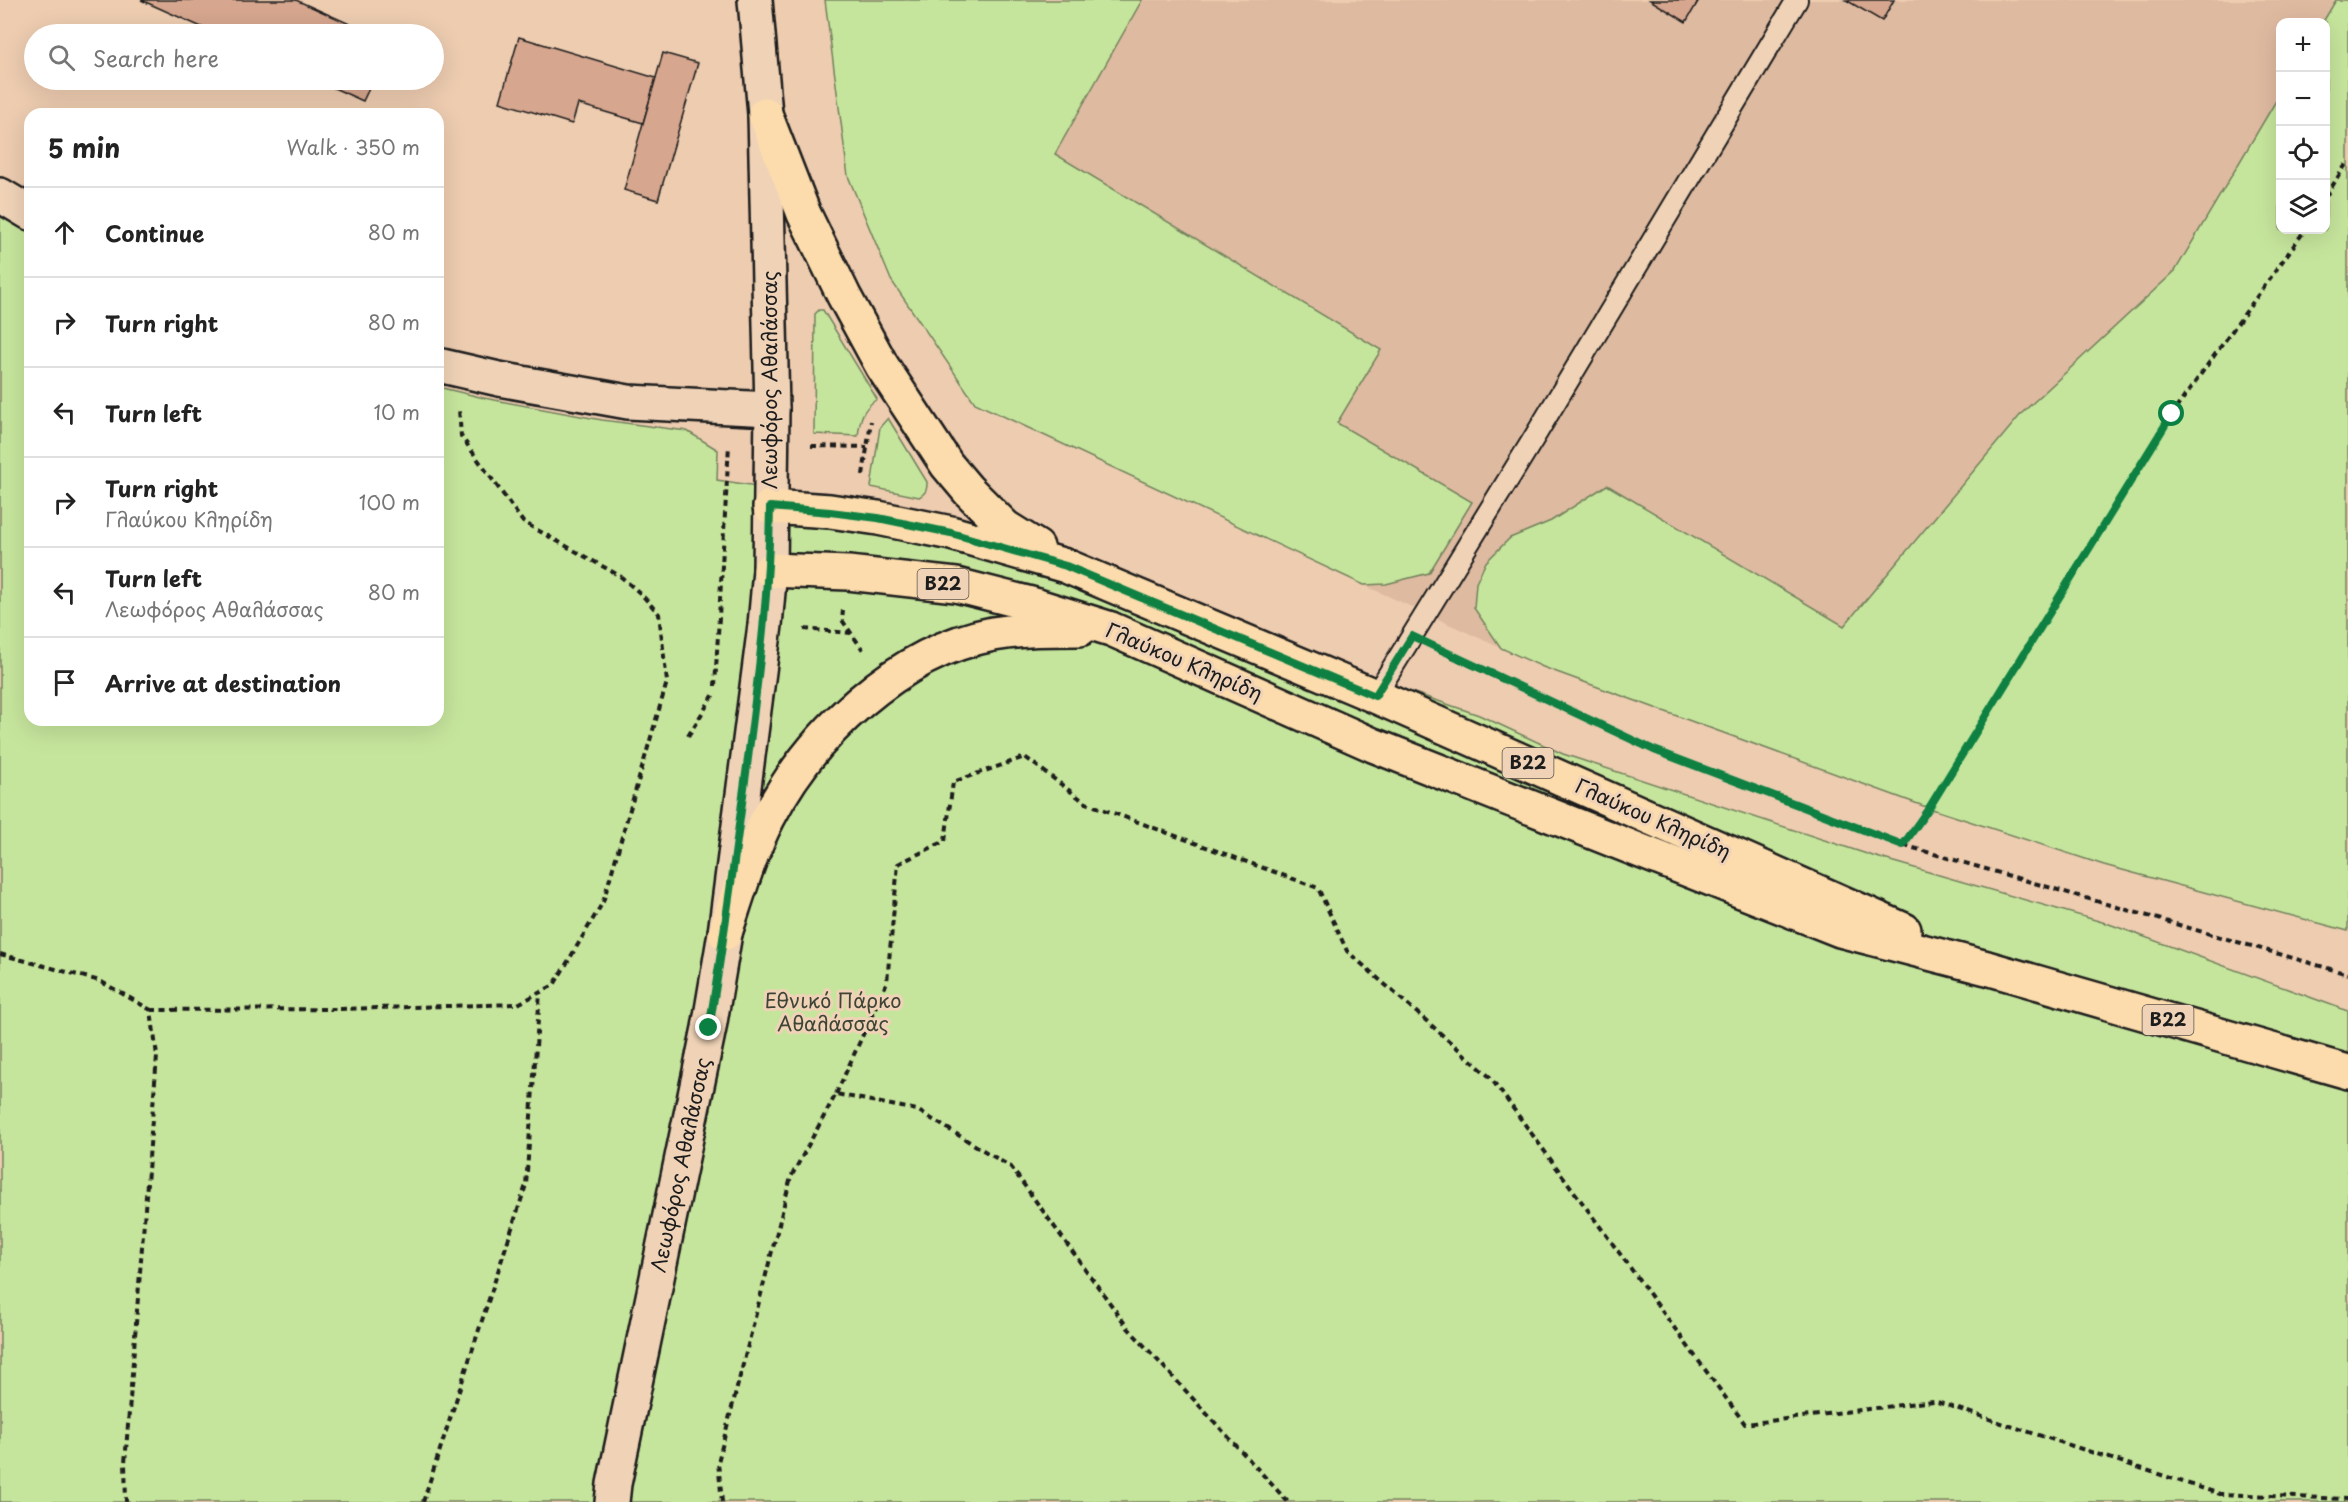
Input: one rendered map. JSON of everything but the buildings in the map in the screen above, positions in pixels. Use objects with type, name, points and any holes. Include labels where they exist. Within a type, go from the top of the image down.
[{"type":"main road","name":"Λεωφόρος Αθαλάσσας","points":[[612,1502],[709,1028],[725,933],[765,625],[770,570],[772,409],[765,114],[755,0]]},
{"type":"main road","points":[[765,114],[804,214],[844,296],[882,366],[947,465],[1005,527],[1066,566]]},
{"type":"main road","points":[[0,195],[24,209]]},
{"type":"main road","points":[[448,368],[628,402],[772,409]]},
{"type":"main road","name":"Γλαύκου Κληρίδη","points":[[770,507],[840,512],[878,518],[951,533],[1066,566],[1375,696],[1987,968]]},
{"type":"main road","name":"Γλαύκου Κληρίδη","points":[[770,570],[848,573],[956,585],[1031,604],[1111,629],[1373,744],[1829,926],[1987,968],[2348,1072]]},
{"type":"main road","points":[[725,933],[748,862],[768,818],[794,773],[817,745],[858,704],[885,682],[955,646],[992,634],[1027,629],[1111,629]]},
{"type":"lane","points":[[1375,696],[1797,0]]},
{"type":"path","points":[[2330,188],[2348,160]]},
{"type":"path","points":[[1903,845],[1936,798],[2172,414],[2302,234]]},
{"type":"path","points":[[0,954],[100,981],[151,1010],[341,1009],[518,1004],[554,985],[603,903],[667,682],[659,615],[641,594],[620,576],[523,522],[461,436],[448,368]]},
{"type":"path","points":[[688,736],[714,695],[729,444]]},
{"type":"path","points":[[1412,636],[1654,750],[1903,845],[2348,974]]},
{"type":"path","points":[[722,1502],[718,1462],[791,1177],[836,1094],[887,982],[898,864],[945,841],[953,782],[1025,757],[1086,803],[1317,888],[1347,951],[1490,1077],[1744,1424],[1934,1401],[2220,1494],[2348,1499]]},
{"type":"path","points":[[423,1502],[526,1185],[540,992]]},
{"type":"path","points":[[126,1502],[125,1463],[157,1056],[151,1010]]},
{"type":"path","points":[[836,1094],[917,1110],[1011,1167],[1128,1328],[1288,1502]]},
{"type":"shaded area","points":[[1142,0],[2336,0],[2325,18],[2276,18],[2276,101],[2175,271],[2022,413],[1844,626],[1607,485],[1551,521],[1510,538],[1474,608],[1501,648],[1364,585],[1386,584],[1471,503],[1337,423],[1054,154]]},
{"type":"green space","points":[[825,0],[1142,0],[1055,154],[1381,350],[1337,423],[1472,502],[1429,573],[1386,584],[1364,585],[975,403],[891,280],[848,176]]},
{"type":"green space","points":[[2336,0],[2348,0],[2348,931],[2104,865],[1929,808],[1543,667],[1501,648],[1474,608],[1476,583],[1486,562],[1510,538],[1551,521],[1607,485],[1844,626],[2022,413],[2175,271],[2276,101],[2276,234],[2330,234],[2330,18],[2325,18]]},
{"type":"green space","name":"Εθνικό Πάρκο Αθαλάσσας","points":[[0,212],[24,225],[24,726],[444,726],[444,388],[602,420],[687,431],[718,450],[717,480],[784,490],[955,536],[1479,715],[1563,754],[1873,856],[2109,924],[2348,1011],[2348,1502],[0,1502]]},
{"type":"green space","points":[[823,310],[877,399],[863,415],[858,436],[814,434],[815,314]]},
{"type":"green space","points":[[888,418],[927,482],[926,491],[919,497],[871,487],[880,427]]},
{"type":"route","points":[[709,1028],[725,933],[765,625],[770,570],[770,507],[859,514],[951,533],[1066,566],[1375,696],[1412,636],[1654,750],[1903,845],[1929,808],[2172,414]]}]
